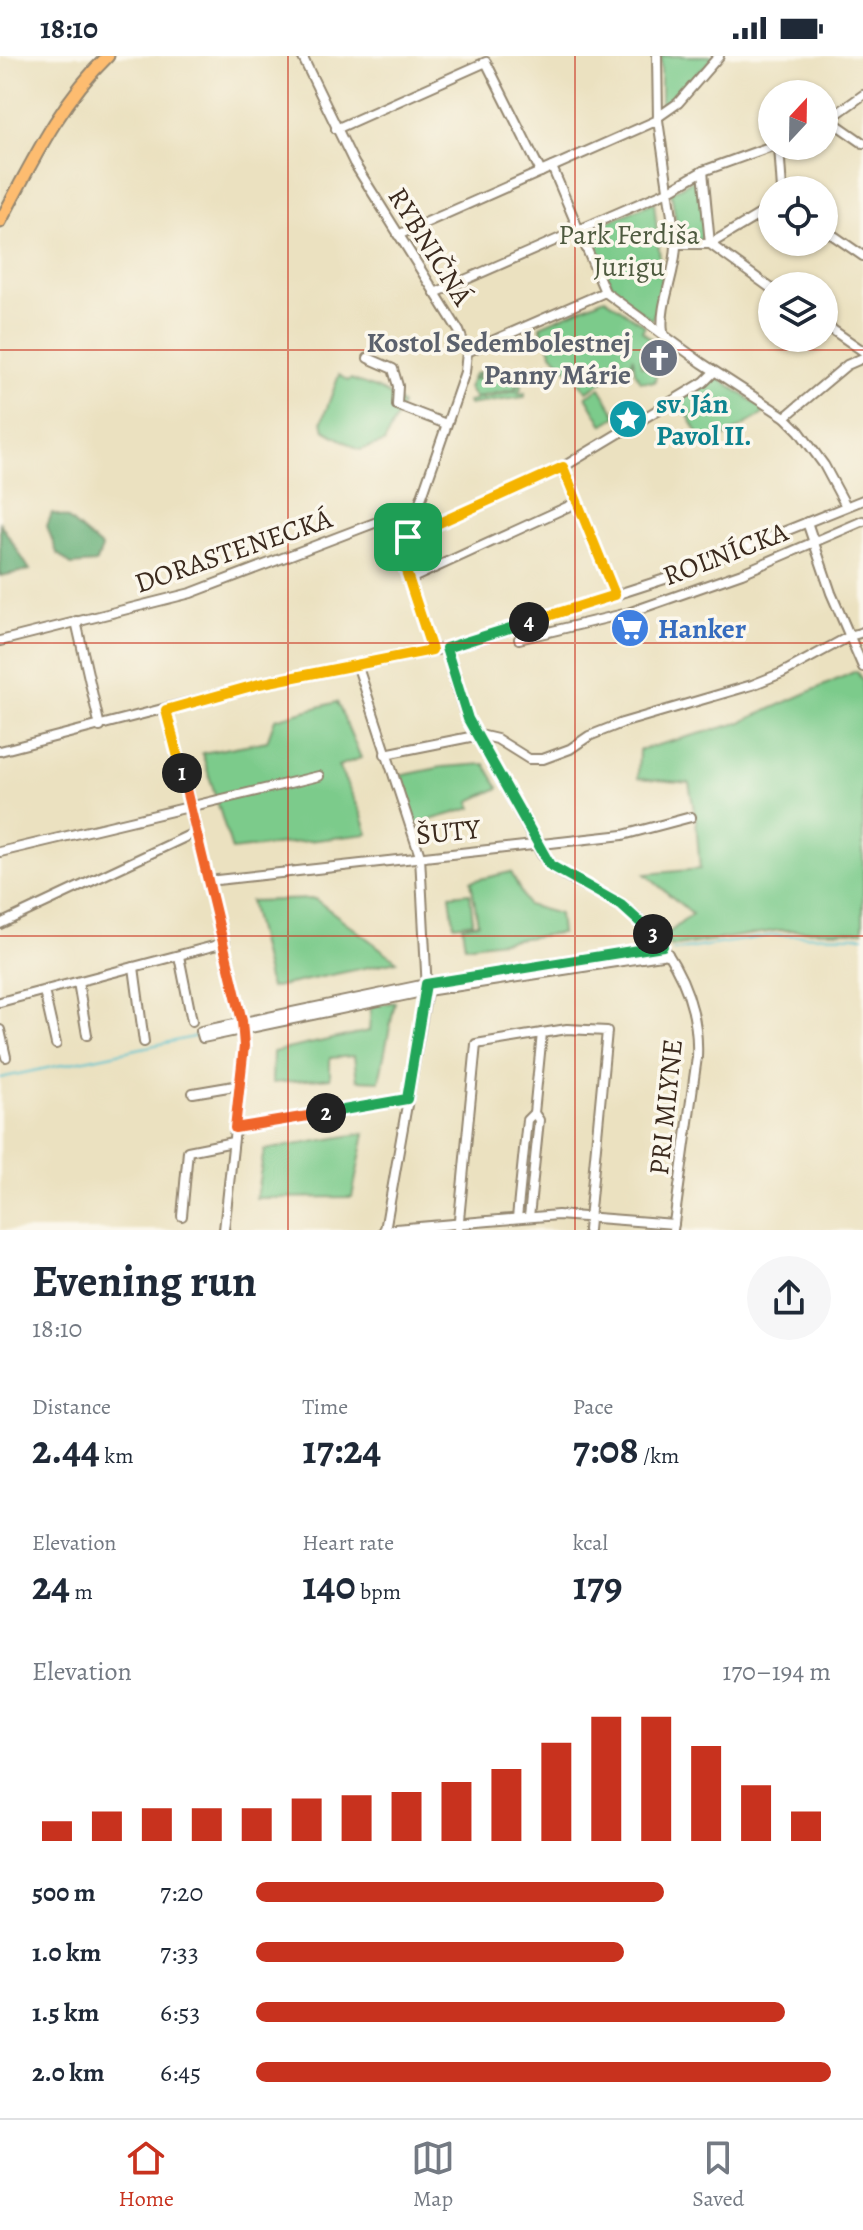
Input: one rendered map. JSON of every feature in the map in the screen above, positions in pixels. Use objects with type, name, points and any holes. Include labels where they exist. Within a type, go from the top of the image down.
[{"type":"main road","points":[[0,222],[55,122],[108,56]]},
{"type":"street","name":"RYBNIČNÁ","points":[[302,56],[336,129],[464,340],[467,352]]},
{"type":"street","points":[[657,56],[658,118],[676,244],[676,264],[662,312],[663,332]]},
{"type":"street","points":[[398,235],[658,118],[678,103],[719,56]]},
{"type":"street","points":[[336,129],[486,62],[541,172]]},
{"type":"street","points":[[838,114],[863,95]]},
{"type":"street","points":[[838,128],[863,143]]},
{"type":"street","points":[[435,293],[668,191],[703,171],[758,151]]},
{"type":"street","points":[[552,167],[605,292],[714,372],[785,417],[799,431],[850,505]]},
{"type":"street","points":[[703,171],[710,244],[758,279]]},
{"type":"street","points":[[676,244],[710,244],[758,215]]},
{"type":"street","points":[[838,239],[863,256]]},
{"type":"street","points":[[403,560],[408,537],[465,372],[467,352],[605,292]]},
{"type":"street","points":[[785,417],[859,359],[861,349],[838,333]]},
{"type":"street","points":[[368,358],[393,369],[398,386],[397,405],[446,424]]},
{"type":"street","points":[[408,537],[563,467],[704,382],[714,372]]},
{"type":"street","points":[[563,467],[615,595]]},
{"type":"street","name":"ROĽNÍCKA","points":[[0,751],[166,710],[232,690],[446,648],[720,559],[863,500]]},
{"type":"street","points":[[408,580],[578,502]]},
{"type":"street","name":"ROĽNÍCKA","points":[[519,639],[603,621],[742,573],[862,521],[850,505]]},
{"type":"street","name":"DORASTENECKÁ","points":[[0,641],[191,593],[419,506]]},
{"type":"street","points":[[386,519],[403,560],[432,650]]},
{"type":"street","points":[[807,522],[831,593],[863,667]]},
{"type":"street","points":[[597,600],[603,621]]},
{"type":"street","points":[[76,621],[100,727]]},
{"type":"street","points":[[385,754],[478,736],[497,739],[529,759],[543,759],[622,723],[739,689],[782,673],[863,632]]},
{"type":"street","name":"PRI MLYNE","points":[[446,648],[461,702],[536,844],[553,868],[621,905],[640,921],[666,950],[692,1009],[697,1044],[696,1071],[674,1227]]},
{"type":"street","points":[[357,664],[420,856],[426,987],[385,1230],[458,1227],[523,1218],[589,1217],[674,1227]]},
{"type":"street","points":[[166,710],[225,943],[242,1025],[244,1046],[224,1230]]},
{"type":"street","points":[[0,852],[319,776]]},
{"type":"street","name":"ŠUTY","points":[[208,881],[623,835],[691,817]]},
{"type":"street","points":[[0,924],[196,832]]},
{"type":"street","points":[[0,1002],[225,943]]},
{"type":"street","points":[[242,1025],[426,987],[666,950]]},
{"type":"street","points":[[179,956],[192,1021]]},
{"type":"street","points":[[134,967],[144,1042]]},
{"type":"street","points":[[78,982],[87,1035]]},
{"type":"street","points":[[44,991],[56,1044]]},
{"type":"street","points":[[458,1227],[476,1044],[567,1029],[607,1031],[588,1230]]},
{"type":"street","points":[[0,1030],[6,1057]]},
{"type":"street","points":[[522,1230],[527,1120],[534,1113],[542,1033]]},
{"type":"street","points":[[193,1093],[240,1085]]},
{"type":"street","points":[[235,1128],[407,1099]]},
{"type":"street","points":[[182,1216],[188,1151],[233,1142]]},
{"type":"green space","points":[[661,56],[715,56],[661,110]]},
{"type":"green space","points":[[700,176],[706,239],[679,240],[671,192]]},
{"type":"green space","name":"Park Ferdiša Jurigu","points":[[654,202],[663,288],[652,320],[616,294],[587,231]]},
{"type":"green space","points":[[605,298],[645,326],[642,331],[655,342],[674,348],[640,355],[641,366],[649,368],[649,365],[657,364],[655,382],[641,381],[635,372],[633,357],[631,365],[587,391],[552,353],[540,326]]},
{"type":"green space","points":[[507,366],[520,374],[522,386],[518,394],[525,393],[525,397],[469,405],[468,402],[476,400],[468,388],[474,374]],"holes":[[[509,370],[513,373],[474,379],[480,374]],[[514,375],[519,379],[516,391],[482,399],[477,397],[516,389]]]},
{"type":"green space","points":[[339,375],[348,381],[350,379],[385,392],[402,405],[384,443],[360,450],[324,430],[322,421]]},
{"type":"green space","points":[[716,379],[765,410],[711,445],[705,445],[679,400]]},
{"type":"green space","points":[[600,388],[617,416],[603,425],[586,396]]},
{"type":"green space","points":[[52,513],[67,518],[102,548],[96,563],[71,565],[57,553],[47,526]]},
{"type":"green space","points":[[0,523],[30,570],[0,576]]},
{"type":"green space","points":[[856,671],[863,681],[863,931],[780,930],[670,947],[665,936],[692,914],[645,874],[700,869],[696,821],[689,783],[638,778],[639,750],[739,723]]},
{"type":"green space","points":[[337,702],[361,758],[338,766],[368,834],[232,850],[202,753],[267,741],[275,719]]},
{"type":"green space","points":[[485,764],[499,788],[470,801],[472,808],[416,824],[399,776],[442,767]]},
{"type":"green space","points":[[511,872],[527,905],[559,914],[561,933],[465,946],[462,926],[478,923],[471,881]]},
{"type":"green space","points":[[470,893],[473,922],[454,925],[450,895]]},
{"type":"green space","points":[[315,899],[397,961],[270,988],[250,901]]},
{"type":"green space","points":[[395,1002],[379,1081],[357,1080],[354,1056],[330,1058],[330,1078],[272,1083],[273,1052],[369,1031],[371,1006]]},
{"type":"green space","points":[[365,1133],[352,1197],[256,1198],[264,1150]]},
{"type":"waterway","points":[[673,951],[776,935],[863,936]]},
{"type":"waterway","points":[[0,1078],[198,1036]]},
{"type":"place","name":"Kostol Sedembolestnej Panny Márie","points":[[659,358]]},
{"type":"place","name":"sv. Ján Pavol II.","points":[[628,419]]},
{"type":"place","name":"Hanker","points":[[630,628]]},
{"type":"route","points":[[563,467],[615,595],[446,648],[468,719],[542,855],[557,871],[621,905],[663,946],[426,984],[407,1099],[235,1128],[244,1046],[242,1021],[166,710],[259,684],[432,650],[403,560],[408,537],[563,467]]}]
